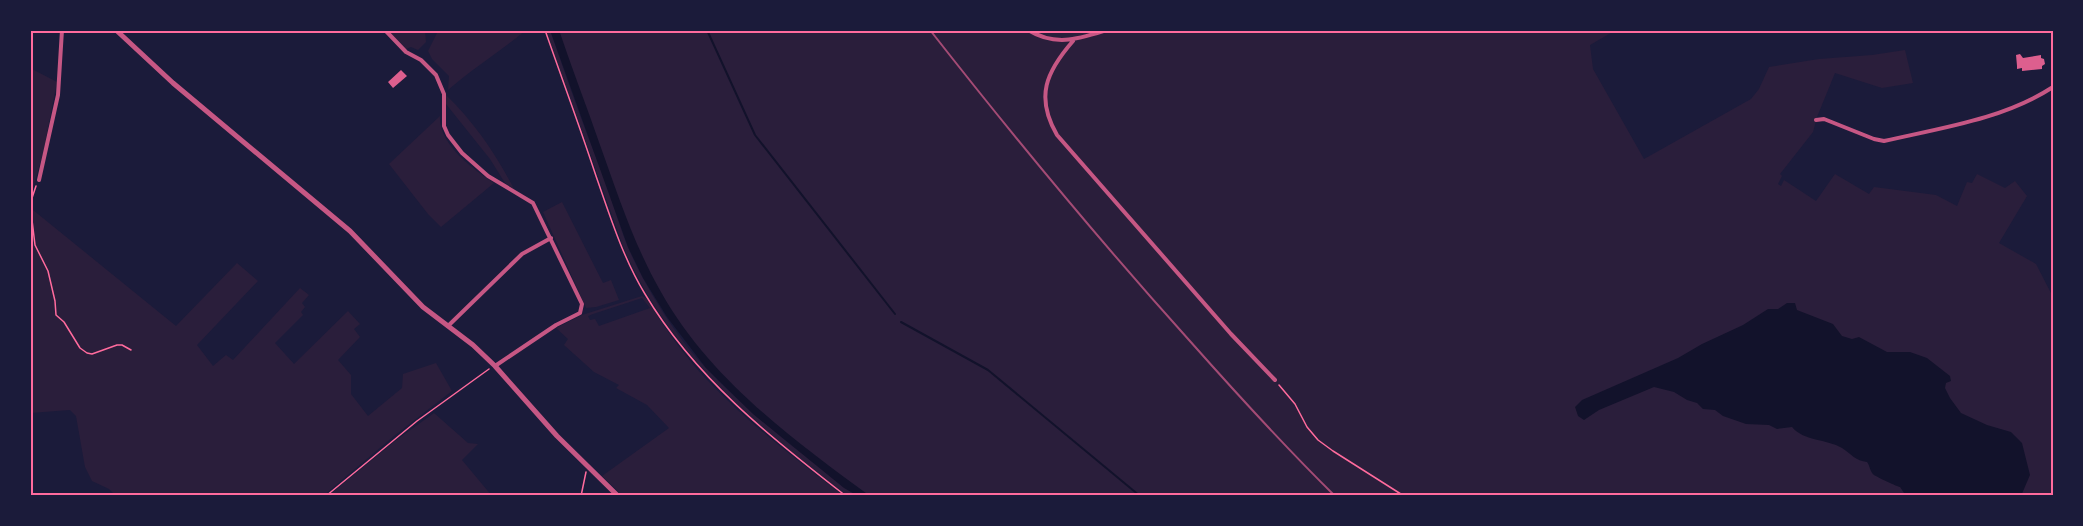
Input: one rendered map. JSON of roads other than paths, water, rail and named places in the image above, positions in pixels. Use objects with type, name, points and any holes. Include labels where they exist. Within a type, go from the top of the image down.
[{"type":"street","points":[[39,180],[58,95],[62,30]]},
{"type":"street","points":[[116,30],[173,82],[338,220],[423,307],[495,366],[588,469],[618,496]]},
{"type":"street","points":[[386,30],[406,52],[421,60],[436,75],[444,96],[444,126],[454,144],[488,176],[533,203],[582,304],[581,312],[556,325],[495,366]]},
{"type":"street","points":[[1028,30],[1042,37],[1073,41],[1107,30]]},
{"type":"street","points":[[1073,41],[1054,65],[1044,93],[1046,113],[1056,135],[1231,334],[1275,380]]},
{"type":"street","points":[[1816,120],[1824,118],[1884,141],[2015,107],[2053,87]]},
{"type":"street","points":[[448,326],[522,254],[551,238]]},
{"type":"waterway","points":[[707,30],[755,135],[895,314]]},
{"type":"waterway","points":[[901,322],[988,370],[1140,496]]},
{"type":"railway","points":[[930,30],[1025,148],[1155,302],[1242,399],[1335,496]]}]
